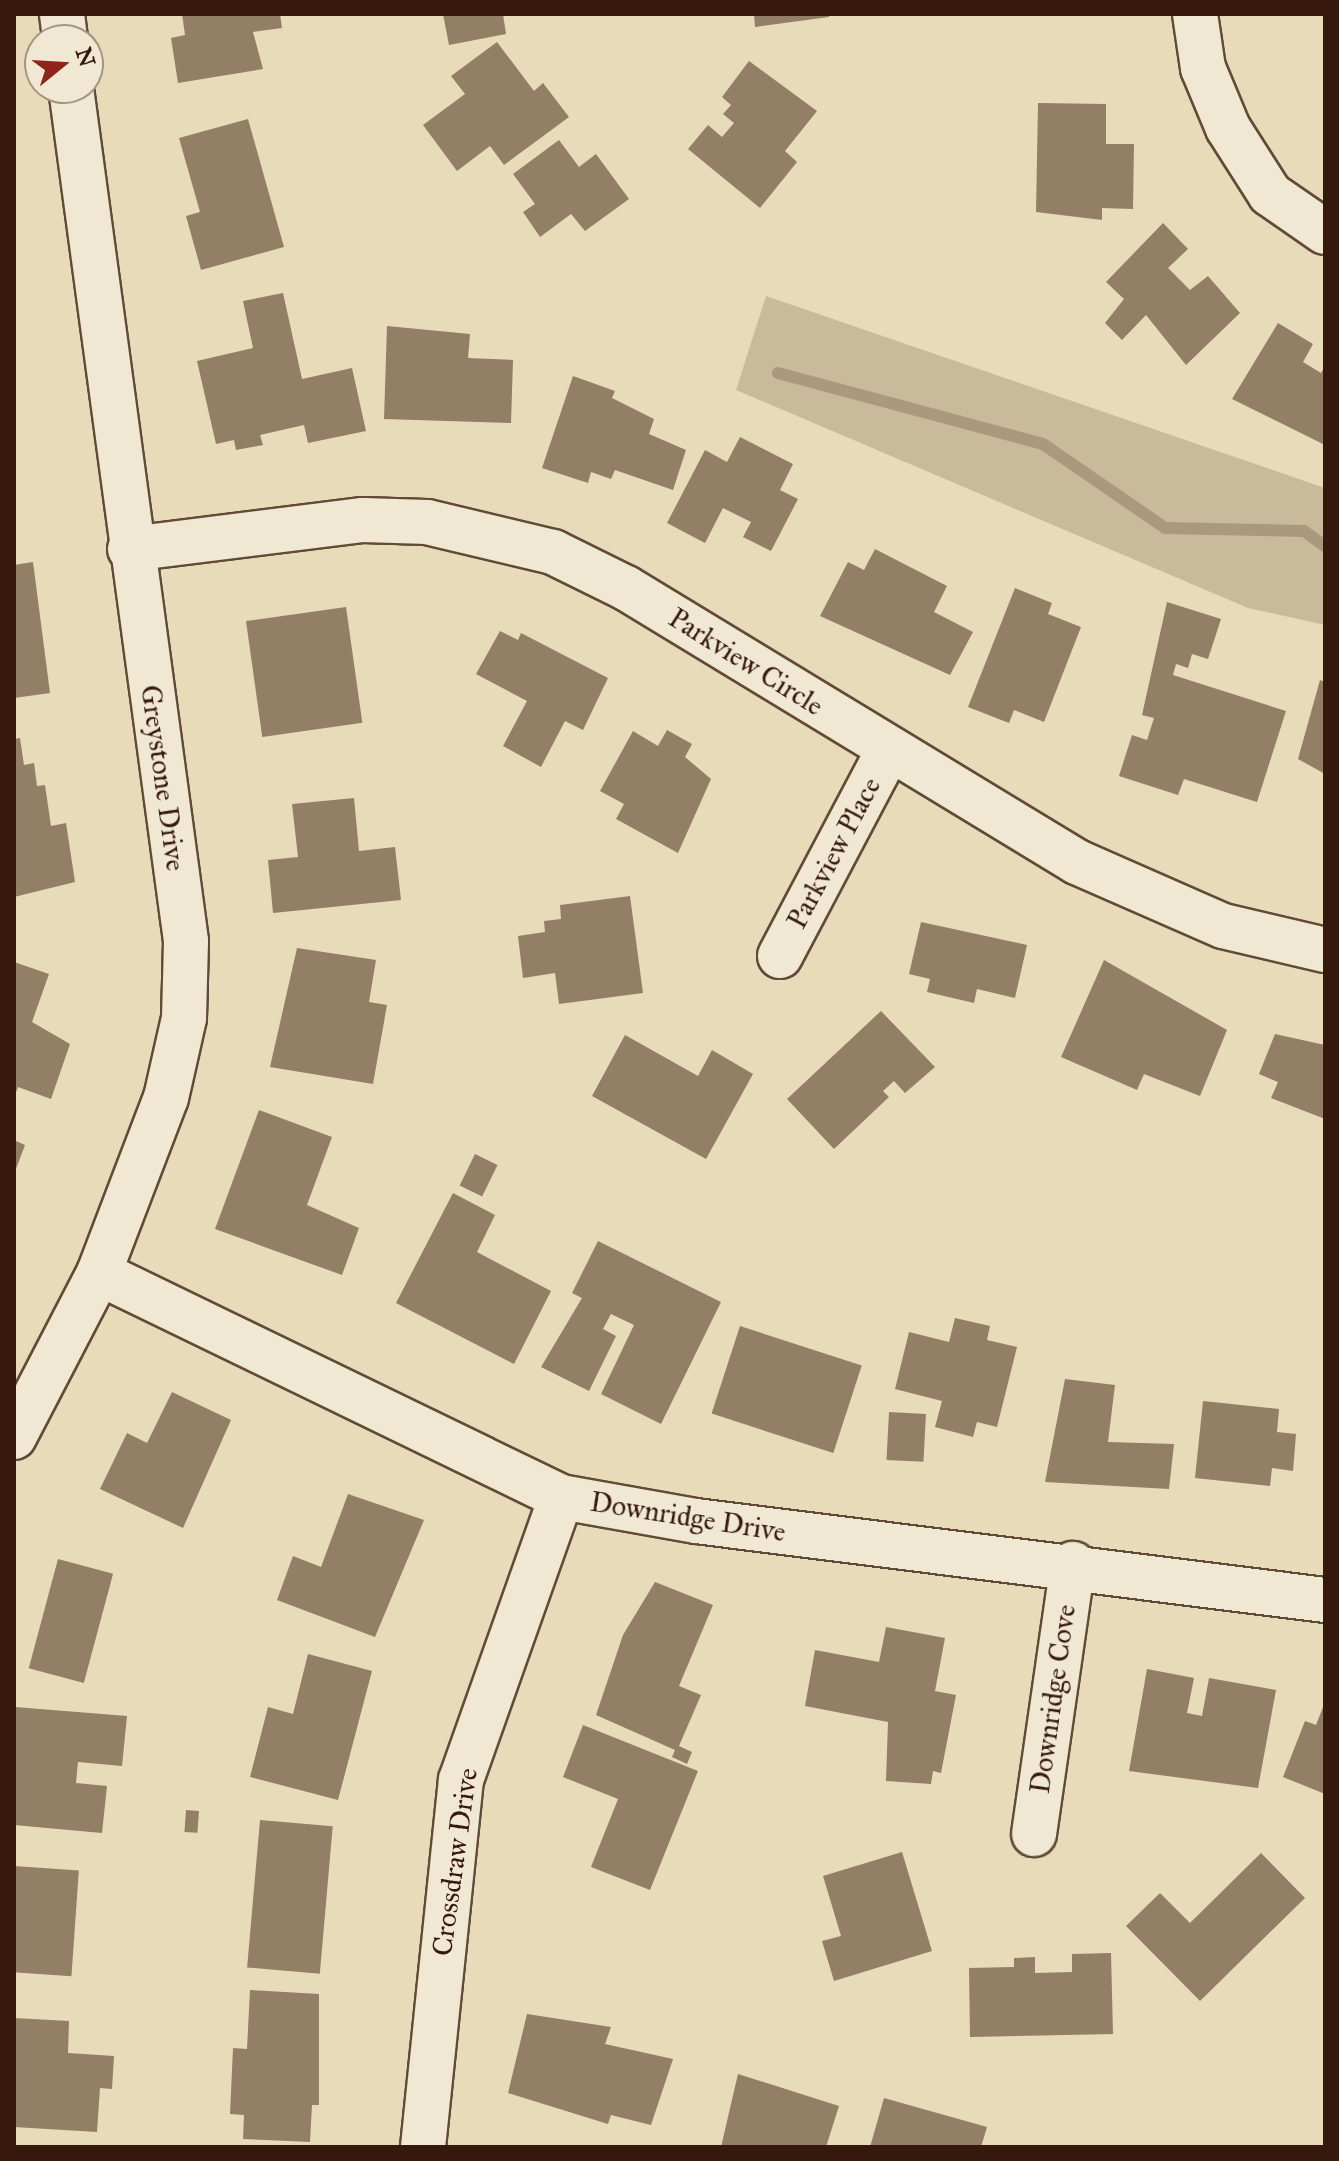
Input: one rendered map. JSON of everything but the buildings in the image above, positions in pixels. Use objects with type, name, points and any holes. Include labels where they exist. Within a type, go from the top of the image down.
[{"type":"street","points":[[1195,14],[1203,68],[1228,128],[1270,194],[1325,232]]},
{"type":"street","name":"Greystone Drive","points":[[14,1437],[99,1273],[166,1098],[184,1018],[186,941],[130,549],[73,104]]},
{"type":"street","name":"Parkview Circle","points":[[130,549],[363,520],[492,534],[553,552],[626,588],[888,751],[1077,862],[1223,926],[1325,950]]},
{"type":"street","name":"Parkview Place","points":[[780,956],[888,751]]},
{"type":"street","name":"Downridge Drive","points":[[99,1273],[561,1497],[696,1521],[1073,1564],[1325,1600]]},
{"type":"street","name":"Crossdraw Drive","points":[[423,2147],[461,1780],[561,1497]]},
{"type":"street","name":"Downridge Cove","points":[[1034,1834],[1073,1564]]},
{"type":"shaded area","points":[[766,296],[1325,488],[1325,625],[1248,608],[736,390]]},
{"type":"waterway","points":[[778,373],[1043,444],[1165,528],[1304,531],[1325,546]]}]
